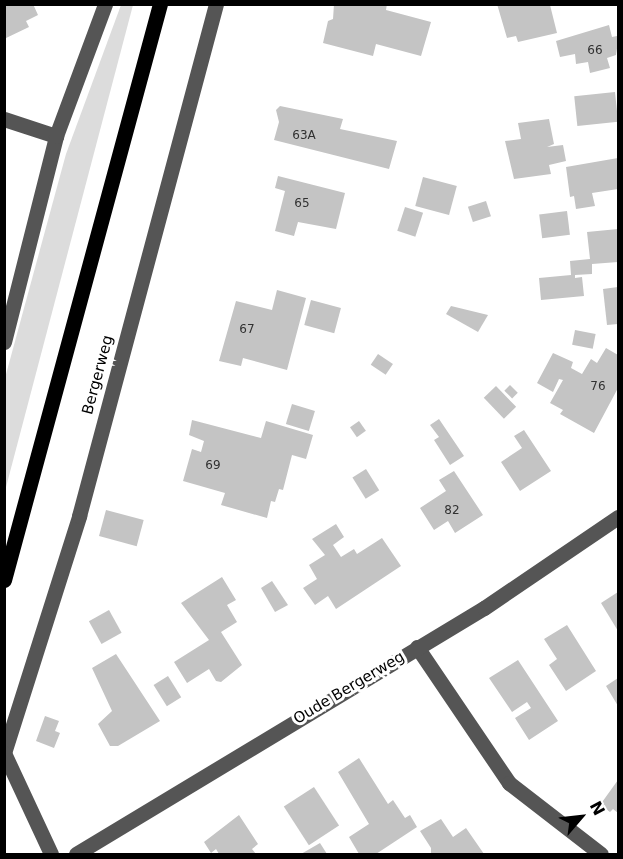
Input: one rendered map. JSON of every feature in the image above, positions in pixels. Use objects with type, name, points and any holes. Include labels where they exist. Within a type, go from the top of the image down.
[{"type":"main road","points":[[4,580],[160,4]]},
{"type":"street","points":[[4,342],[56,136],[105,4]]},
{"type":"street","name":"Bergerweg","points":[[51,855],[4,753],[79,516],[216,4]]},
{"type":"street","points":[[4,119],[56,136]]},
{"type":"street","name":"Oude Bergerweg","points":[[76,855],[484,608],[618,517]]},
{"type":"street","points":[[417,647],[510,783],[601,855]]},
{"type":"shaded area","points":[[121,5],[133,5],[5,491],[5,378],[66,154]]},
{"type":"building","points":[[4,4],[33,4],[38,15],[26,21],[29,27],[4,39]]},
{"type":"building","points":[[334,4],[387,4],[386,10],[431,22],[421,56],[376,44],[373,56],[323,43],[328,21],[333,19]]},
{"type":"building","points":[[497,4],[550,5],[557,33],[518,42],[516,36],[507,38]]},
{"type":"building","points":[[609,25],[612,37],[617,36],[618,42],[616,55],[607,58],[610,68],[590,73],[588,62],[576,64],[575,54],[560,57],[556,41]]},
{"type":"building","points":[[615,92],[618,122],[577,126],[574,96]]},
{"type":"building","points":[[280,106],[343,119],[340,129],[397,141],[389,169],[274,140],[279,122],[276,110]]},
{"type":"building","points":[[549,119],[554,144],[547,147],[563,145],[566,161],[549,165],[551,174],[514,179],[505,141],[521,139],[518,123]]},
{"type":"building","points":[[618,158],[618,189],[592,193],[595,206],[576,209],[574,196],[570,197],[566,167]]},
{"type":"building","points":[[278,176],[345,193],[336,229],[298,222],[294,236],[275,231],[285,191],[275,188]]},
{"type":"building","points":[[423,177],[457,186],[449,215],[415,206]]},
{"type":"building","points":[[486,201],[491,216],[473,222],[468,207]]},
{"type":"building","points":[[405,207],[423,213],[415,237],[397,231]]},
{"type":"building","points":[[567,211],[570,235],[542,238],[539,214]]},
{"type":"building","points":[[618,229],[618,262],[592,264],[592,274],[575,275],[575,278],[582,277],[584,296],[541,300],[539,278],[571,275],[570,261],[590,259],[587,232]]},
{"type":"building","points":[[618,287],[618,324],[607,325],[603,289]]},
{"type":"building","points":[[277,290],[306,298],[287,370],[243,358],[241,366],[219,361],[236,301],[272,310]]},
{"type":"building","points":[[311,300],[341,308],[334,333],[304,325]]},
{"type":"building","points":[[451,306],[488,315],[478,332],[446,314]]},
{"type":"building","points":[[575,330],[596,334],[593,349],[572,345]]},
{"type":"building","points":[[606,348],[618,355],[618,388],[594,433],[560,414],[563,410],[550,403],[563,380],[559,379],[553,392],[537,383],[553,353],[573,362],[571,368],[582,374],[591,359],[597,363]]},
{"type":"building","points":[[378,354],[393,364],[386,375],[371,365]]},
{"type":"building","points":[[510,385],[518,393],[512,398],[504,391]]},
{"type":"building","points":[[496,386],[516,407],[504,419],[484,398]]},
{"type":"building","points":[[292,404],[315,411],[309,431],[286,424]]},
{"type":"building","points":[[439,419],[464,456],[450,465],[434,440],[439,437],[430,425]]},
{"type":"building","points":[[192,420],[261,438],[266,421],[313,435],[306,459],[292,455],[283,490],[279,489],[275,502],[271,501],[267,518],[221,505],[225,493],[183,481],[192,449],[201,452],[204,441],[189,435]]},
{"type":"building","points":[[359,421],[366,431],[357,437],[350,427]]},
{"type":"building","points":[[524,430],[551,471],[520,491],[501,462],[522,448],[514,436]]},
{"type":"building","points":[[366,469],[379,490],[366,499],[352,477]]},
{"type":"building","points":[[454,471],[483,515],[455,533],[448,521],[434,530],[420,508],[446,491],[439,480]]},
{"type":"building","points":[[106,510],[144,520],[137,546],[99,536]]},
{"type":"building","points":[[336,524],[344,537],[333,545],[341,557],[354,549],[357,554],[382,538],[401,566],[336,609],[328,596],[315,605],[303,588],[317,579],[309,565],[325,555],[312,539]]},
{"type":"building","points":[[222,577],[236,600],[227,605],[237,622],[221,632],[242,665],[221,682],[216,681],[209,669],[187,683],[174,662],[209,640],[181,603]]},
{"type":"building","points":[[272,581],[288,605],[275,612],[261,588]]},
{"type":"building","points":[[618,592],[618,631],[601,603]]},
{"type":"building","points":[[109,610],[122,633],[101,644],[89,621]]},
{"type":"building","points":[[567,625],[596,671],[566,691],[549,665],[557,659],[544,639]]},
{"type":"building","points":[[116,654],[160,721],[118,746],[110,746],[98,724],[112,711],[92,668]]},
{"type":"building","points":[[518,660],[558,721],[529,740],[515,718],[531,708],[527,702],[512,712],[489,678]]},
{"type":"building","points":[[168,676],[181,697],[167,706],[154,685]]},
{"type":"building","points":[[618,678],[618,706],[606,686]]},
{"type":"building","points":[[45,716],[59,721],[55,731],[60,733],[54,748],[36,741]]},
{"type":"building","points":[[359,758],[388,804],[393,800],[405,818],[410,815],[417,827],[376,854],[359,854],[349,837],[369,824],[338,772]]},
{"type":"building","points":[[618,780],[618,813],[613,809],[610,812],[600,805]]},
{"type":"building","points":[[314,787],[339,826],[309,845],[284,807]]},
{"type":"building","points":[[239,815],[258,844],[252,849],[256,854],[219,854],[216,849],[211,853],[204,842]]},
{"type":"building","points":[[441,819],[453,837],[466,828],[484,854],[431,854],[431,848],[420,831]]},
{"type":"building","points":[[320,843],[327,854],[301,854]]}]
